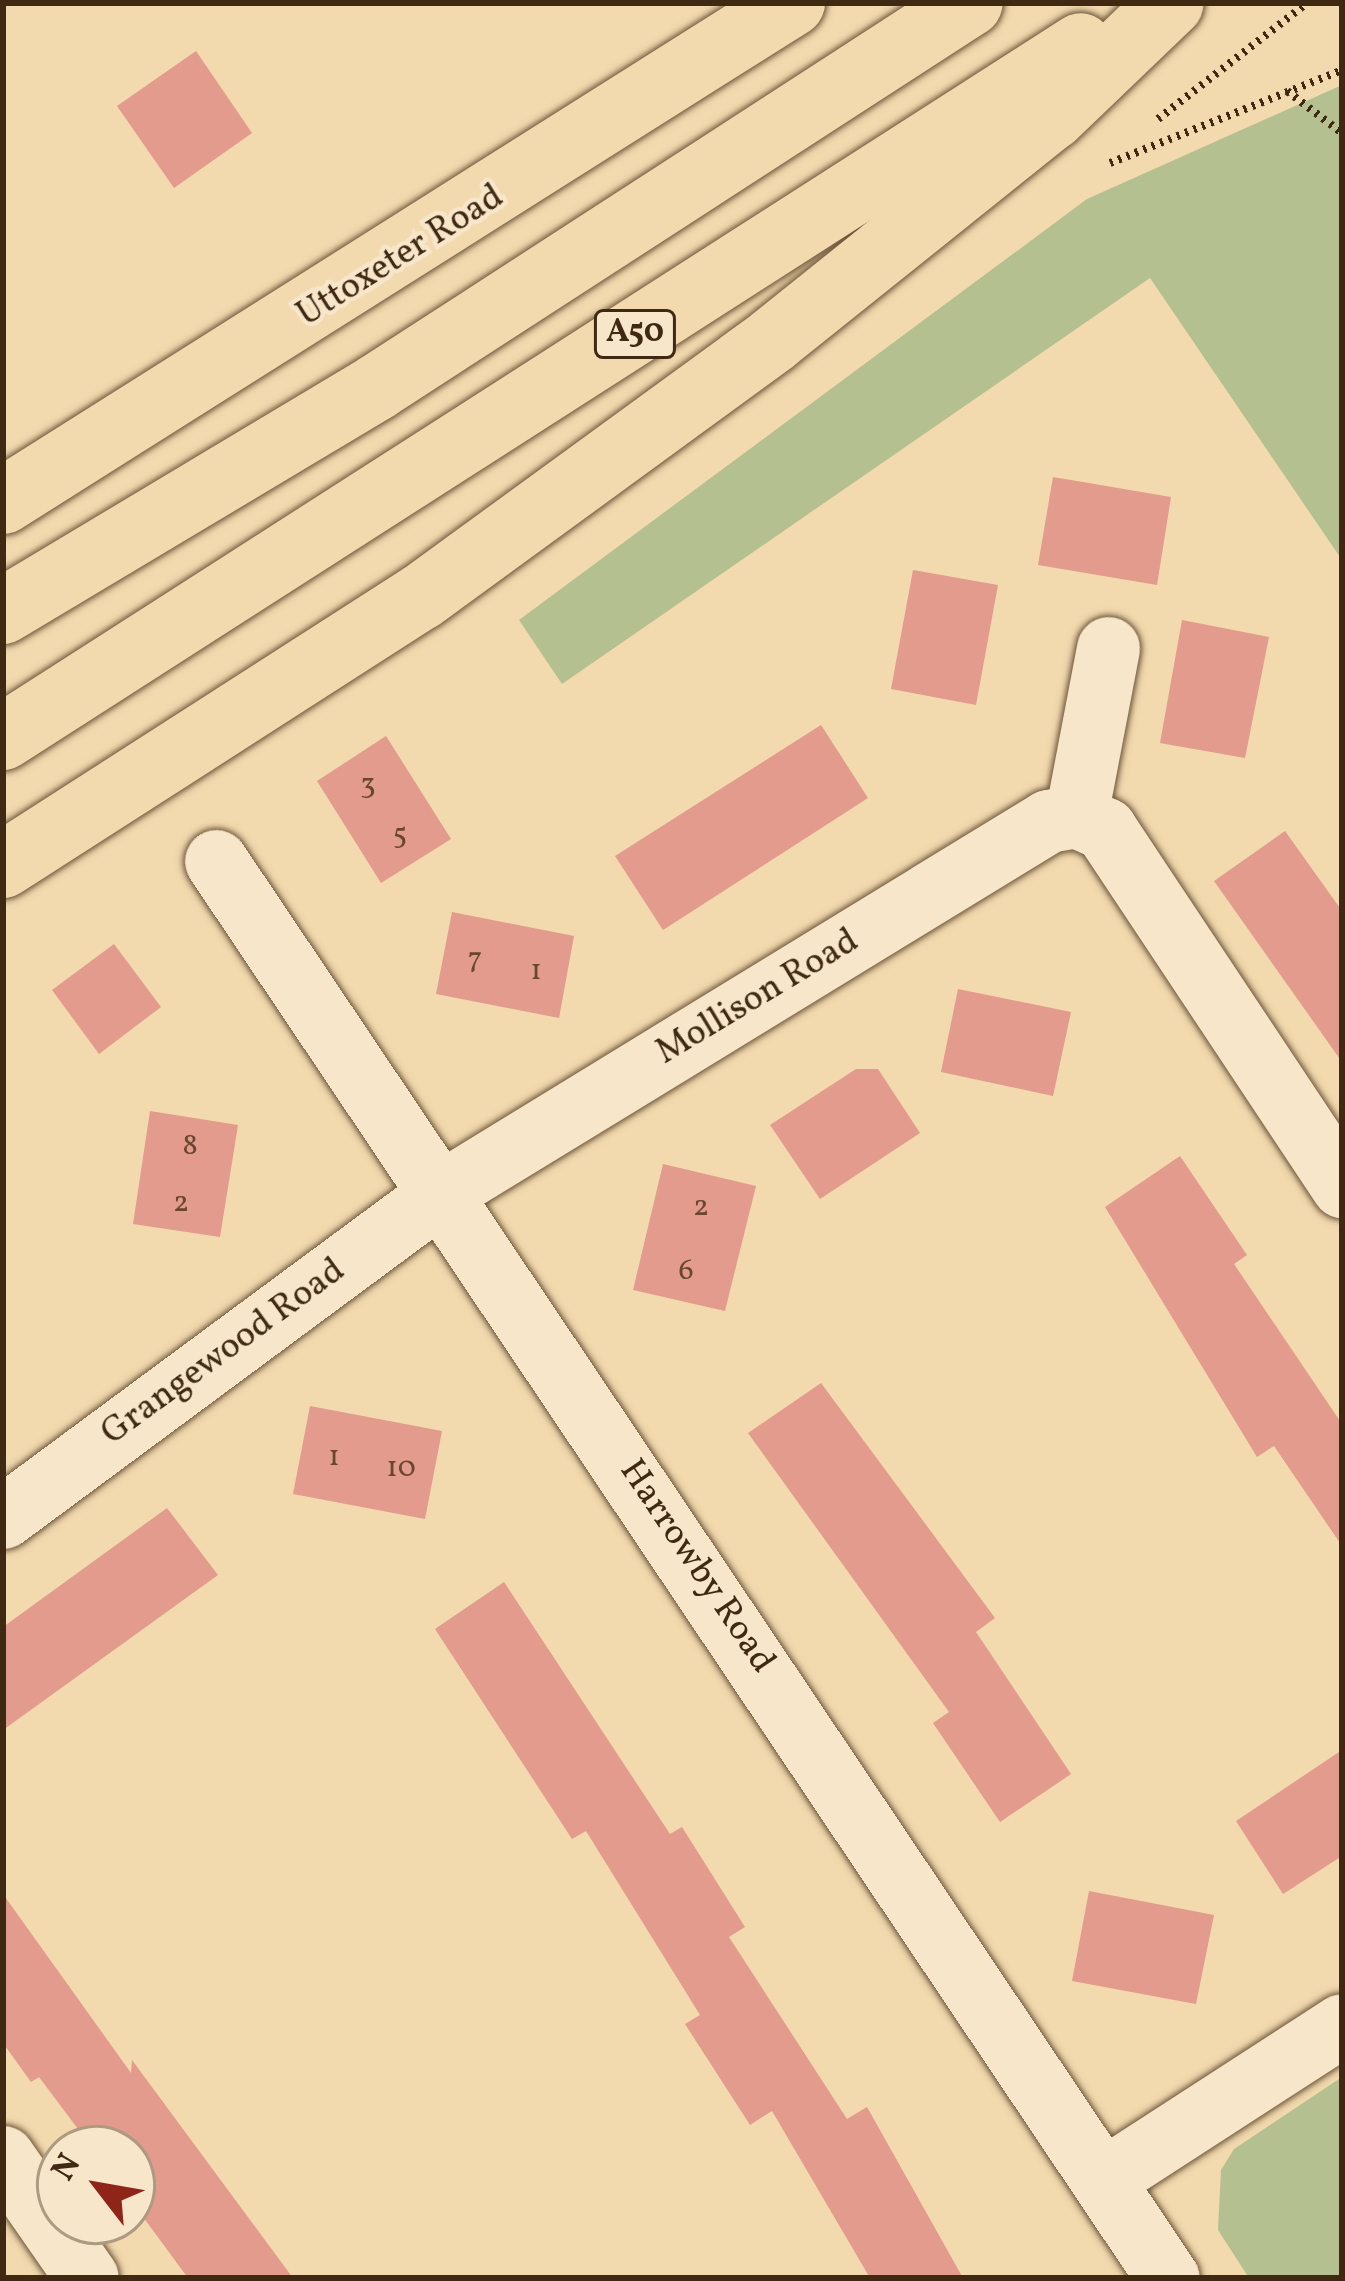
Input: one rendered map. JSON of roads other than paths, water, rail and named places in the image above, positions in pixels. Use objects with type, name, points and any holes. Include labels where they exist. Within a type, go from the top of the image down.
[{"type":"highway","name":"Uttoxeter Road","points":[[3,501],[792,3]]},
{"type":"highway","name":"A50","points":[[3,611],[377,387],[970,3]]},
{"type":"highway","name":"A50","points":[[3,737],[1148,3]]},
{"type":"highway","points":[[3,865],[422,597],[773,340],[1053,116],[1171,3]]},
{"type":"street","points":[[1108,648],[1076,816],[1105,829],[1342,1186]]},
{"type":"street","name":"Mollison Road","points":[[445,1190],[1048,821],[1076,816]]},
{"type":"street","name":"Harrowby Road","points":[[216,861],[445,1190],[1168,2278]]},
{"type":"street","name":"Grangewood Road","points":[[3,1516],[445,1190]]},
{"type":"street","points":[[1104,2179],[1342,2025]]},
{"type":"street","points":[[3,2157],[87,2278]]}]
